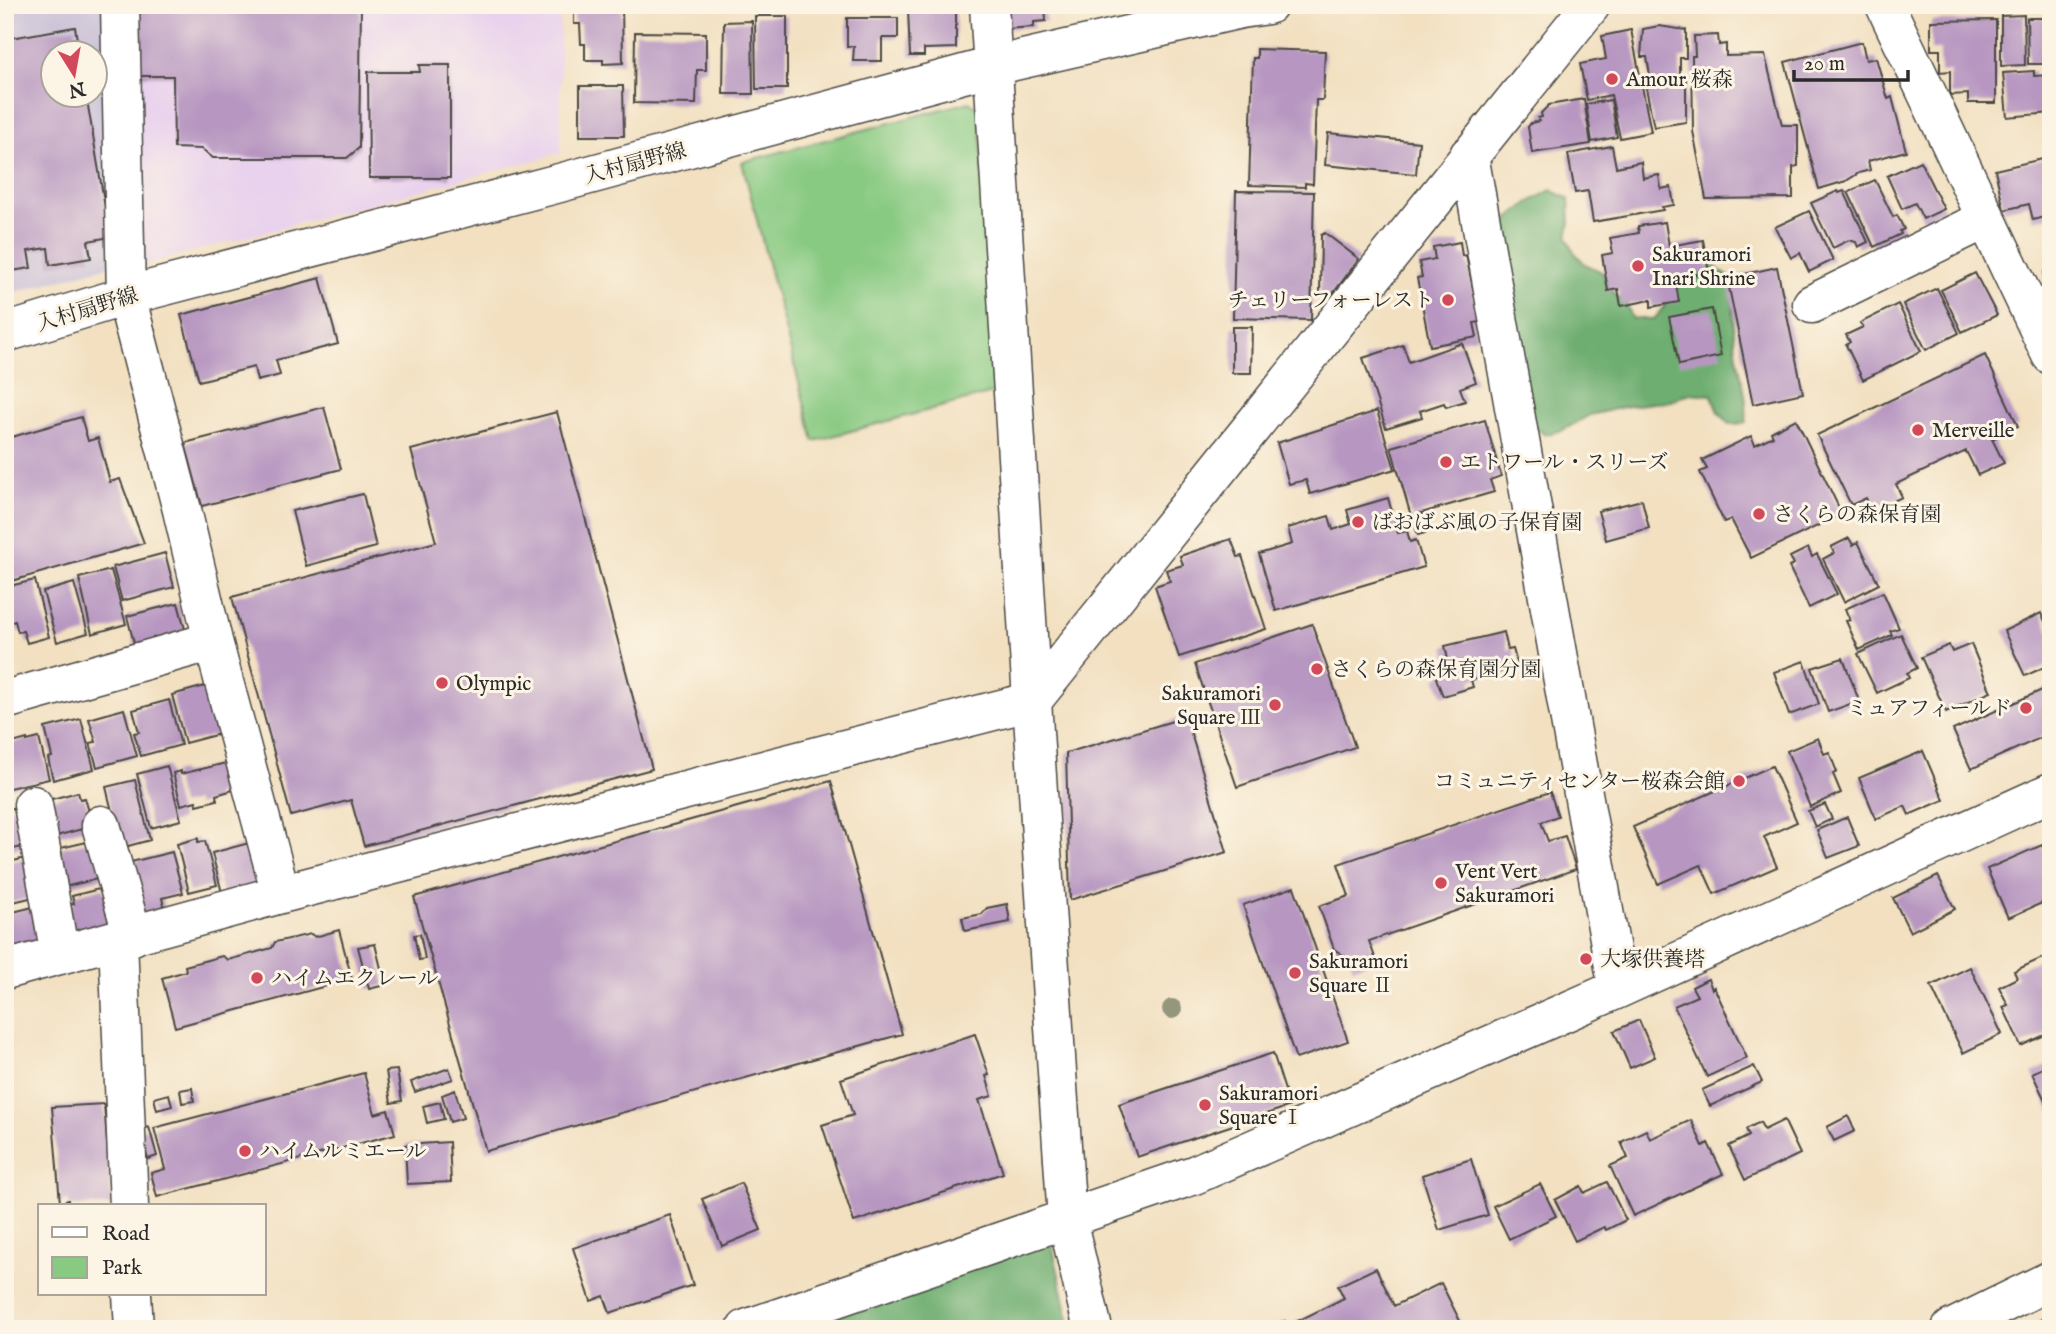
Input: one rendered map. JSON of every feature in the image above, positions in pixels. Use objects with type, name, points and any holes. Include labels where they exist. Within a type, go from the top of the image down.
[{"type":"street","points":[[120,5],[126,296],[213,641],[281,894]]},
{"type":"street","points":[[989,5],[1032,701],[1068,1219],[1093,1329]]},
{"type":"street","name":"入村扇野線","points":[[5,333],[126,296],[552,186],[993,66],[1268,5]]},
{"type":"street","points":[[5,970],[281,894],[1032,701],[1591,5]]},
{"type":"street","points":[[1885,5],[2051,355]]},
{"type":"street","points":[[1469,155],[1618,989]]},
{"type":"street","points":[[1812,304],[1986,219]]},
{"type":"street","points":[[5,700],[213,641]]},
{"type":"street","points":[[746,1329],[1194,1175],[1618,989],[2051,792]]},
{"type":"street","points":[[33,806],[60,955]]},
{"type":"street","points":[[100,825],[125,938],[129,1204]]},
{"type":"street","points":[[1951,1329],[2051,1280]]},
{"type":"street","points":[[132,1296],[134,1329]]},
{"type":"shaded area","points":[[20,5],[108,5],[116,264],[5,295],[5,25]]},
{"type":"shaded area","points":[[132,5],[560,5],[561,153],[146,264],[134,259]]},
{"type":"green space","points":[[969,102],[979,109],[996,392],[814,441],[742,162]]},
{"type":"green space","points":[[1551,190],[1569,199],[1570,223],[1567,237],[1574,252],[1585,264],[1602,272],[1611,291],[1626,304],[1633,319],[1654,319],[1679,286],[1702,270],[1715,267],[1729,277],[1735,342],[1746,403],[1746,423],[1730,424],[1718,412],[1712,395],[1690,393],[1670,401],[1628,406],[1590,415],[1563,430],[1545,435],[1524,419],[1499,242],[1502,224],[1528,203]]},
{"type":"green space","points":[[1051,1240],[1071,1329],[797,1329]]},
{"type":"building","points":[[138,5],[361,5],[359,148],[347,158],[213,158],[202,149],[174,148],[173,76],[136,76]]},
{"type":"building","points":[[574,5],[622,5],[623,63],[603,64],[603,60],[585,60],[585,44],[581,44],[580,24],[574,24]]},
{"type":"building","points":[[1004,5],[1045,5],[1046,21],[1034,22],[1034,27],[1005,29]]},
{"type":"building","points":[[1054,5],[1093,5],[1093,7],[1055,10]]},
{"type":"building","points":[[948,8],[948,12],[956,12],[956,48],[924,49],[924,56],[910,56],[908,10]]},
{"type":"building","points":[[2024,15],[2025,65],[2001,66],[2001,16]]},
{"type":"building","points":[[755,16],[787,16],[787,89],[756,89]]},
{"type":"building","points":[[847,18],[898,18],[898,38],[882,38],[882,61],[853,61],[854,46],[847,47]]},
{"type":"building","points":[[2027,18],[2051,18],[2051,64],[2028,64]]},
{"type":"building","points":[[1996,20],[1996,103],[1968,103],[1968,94],[1950,95],[1950,71],[1940,72],[1940,50],[1931,50],[1931,21]]},
{"type":"building","points":[[752,21],[753,94],[723,94],[724,22]]},
{"type":"building","points":[[1659,26],[1686,30],[1686,58],[1680,58],[1680,78],[1686,78],[1686,122],[1654,127],[1645,83],[1651,82],[1647,57],[1641,57],[1643,29]]},
{"type":"building","points":[[75,27],[77,38],[38,38],[38,108],[88,108],[110,237],[88,241],[91,258],[50,265],[48,248],[28,251],[31,268],[5,272],[5,39]]},
{"type":"building","name":"Amour 桜森","points":[[1631,30],[1651,132],[1620,138],[1611,95],[1587,100],[1580,64],[1606,59],[1602,36]]},
{"type":"building","points":[[635,32],[706,33],[706,70],[697,70],[696,104],[634,103]]},
{"type":"building","points":[[1718,35],[1719,45],[1726,44],[1726,56],[1765,55],[1782,125],[1798,125],[1798,166],[1793,167],[1793,198],[1706,199],[1693,131],[1692,56],[1695,56],[1694,36]]},
{"type":"building","points":[[1862,42],[1866,60],[1876,58],[1888,99],[1892,97],[1906,151],[1868,161],[1870,170],[1819,189],[1785,62]]},
{"type":"building","points":[[1257,49],[1325,51],[1323,100],[1316,100],[1313,184],[1305,183],[1305,187],[1249,185],[1253,58],[1257,58]]},
{"type":"building","points":[[419,65],[450,65],[450,178],[369,178],[368,72],[420,72]]},
{"type":"building","points":[[2034,71],[2034,76],[2051,75],[2051,113],[2007,117],[2003,73]]},
{"type":"building","points":[[580,86],[623,86],[624,136],[580,136]]},
{"type":"building","points":[[1584,99],[1591,144],[1532,153],[1528,127],[1531,123],[1539,121],[1541,113],[1549,105]]},
{"type":"building","points":[[1611,100],[1617,137],[1592,142],[1586,104]]},
{"type":"building","points":[[1328,133],[1419,142],[1416,174],[1325,165]]},
{"type":"building","points":[[1612,146],[1616,167],[1641,162],[1643,178],[1659,175],[1661,189],[1671,187],[1674,205],[1662,207],[1663,210],[1593,222],[1588,191],[1575,193],[1568,154]]},
{"type":"building","points":[[2051,157],[2051,215],[2033,220],[2029,204],[2004,210],[1995,170]]},
{"type":"building","points":[[1920,161],[1944,209],[1923,219],[1915,203],[1902,209],[1887,176]]},
{"type":"building","points":[[1875,180],[1893,217],[1897,215],[1904,229],[1900,231],[1901,234],[1874,247],[1848,192]]},
{"type":"building","points":[[1236,191],[1314,192],[1311,320],[1233,318]]},
{"type":"building","points":[[1844,191],[1868,242],[1858,247],[1856,242],[1849,240],[1833,248],[1811,203]]},
{"type":"building","points":[[1809,211],[1833,260],[1809,272],[1800,253],[1791,258],[1775,227]]},
{"type":"building","name":"Sakuramori Inari Shrine","points":[[1665,222],[1669,246],[1703,240],[1709,272],[1675,278],[1679,302],[1651,307],[1651,300],[1621,306],[1618,289],[1608,291],[1602,255],[1613,253],[1610,238],[1639,233],[1638,226]]},
{"type":"building","points":[[1325,233],[1359,259],[1331,296],[1320,296],[1321,235]]},
{"type":"building","name":"チェリーフォーレスト","points":[[1460,242],[1462,256],[1466,255],[1480,322],[1474,323],[1477,337],[1430,346],[1417,278],[1422,277],[1419,262],[1435,259],[1433,247]]},
{"type":"building","points":[[2051,266],[2051,297],[2050,297],[2044,272]]},
{"type":"building","points":[[1777,267],[1803,393],[1753,404],[1727,278]]},
{"type":"building","points":[[1975,273],[1997,315],[1962,332],[1941,290]]},
{"type":"building","points":[[320,278],[338,344],[276,360],[280,375],[257,381],[254,367],[199,381],[181,315]]},
{"type":"building","points":[[1937,288],[1959,333],[1926,350],[1903,304]]},
{"type":"building","points":[[1898,304],[1921,351],[1863,380],[1846,345],[1850,342],[1846,335],[1863,327],[1860,323]]},
{"type":"building","points":[[1712,309],[1721,356],[1679,365],[1669,317]]},
{"type":"building","points":[[1232,327],[1252,327],[1251,373],[1232,373]]},
{"type":"building","points":[[1462,343],[1476,382],[1460,388],[1465,401],[1446,407],[1444,403],[1420,411],[1422,417],[1386,428],[1363,358],[1403,345],[1409,362]]},
{"type":"building","name":"Merveille","points":[[1985,355],[2018,426],[1992,439],[2004,463],[1978,475],[1966,451],[1896,484],[1902,497],[1872,511],[1866,498],[1851,505],[1817,435]]},
{"type":"building","points":[[324,407],[341,469],[202,506],[185,443]]},
{"type":"building","points":[[1377,411],[1395,469],[1310,494],[1306,480],[1289,484],[1277,443]]},
{"type":"building","name":"Olympic","points":[[557,412],[652,769],[364,846],[351,800],[291,816],[232,597],[436,542],[411,450]]},
{"type":"building","points":[[81,417],[88,441],[98,438],[110,482],[120,479],[144,543],[5,583],[5,564],[9,563],[5,551],[5,439]]},
{"type":"building","points":[[1796,419],[1842,514],[1751,558],[1731,519],[1724,522],[1700,472],[1707,469],[1702,460],[1751,436],[1755,445],[1773,436],[1771,432]]},
{"type":"building","name":"エトワール・スリーズ","points":[[1485,420],[1501,476],[1490,480],[1494,492],[1411,516],[1391,447]]},
{"type":"building","points":[[363,494],[376,547],[306,566],[292,511]]},
{"type":"building","points":[[1388,498],[1398,533],[1407,531],[1410,542],[1416,540],[1424,567],[1276,611],[1259,554],[1292,544],[1288,528],[1329,516],[1333,530],[1351,524],[1347,510]]},
{"type":"building","points":[[1642,500],[1649,528],[1606,540],[1598,511]]},
{"type":"building","points":[[1422,514],[1428,532],[1418,535],[1412,517]]},
{"type":"building","points":[[1849,538],[1853,545],[1858,542],[1879,584],[1844,602],[1823,559],[1834,553],[1831,547]]},
{"type":"building","points":[[1231,539],[1238,557],[1242,556],[1266,629],[1179,657],[1155,586],[1170,581],[1166,570],[1183,565],[1180,556]]},
{"type":"building","points":[[1808,548],[1812,557],[1817,554],[1837,594],[1809,608],[1789,567],[1794,564],[1790,557]]},
{"type":"building","points":[[165,553],[174,587],[122,601],[113,567]]},
{"type":"building","points":[[111,570],[126,624],[92,634],[79,578]]},
{"type":"building","points":[[35,580],[49,637],[27,643],[23,631],[18,632],[15,621],[5,624],[5,587]]},
{"type":"building","points":[[74,583],[88,633],[57,642],[43,592]]},
{"type":"building","points":[[1883,592],[1899,628],[1890,631],[1892,635],[1859,650],[1846,621],[1850,620],[1845,609]]},
{"type":"building","points":[[178,603],[186,633],[136,651],[127,616]]},
{"type":"building","points":[[2041,613],[2051,634],[2051,664],[2025,676],[2004,631]]},
{"type":"building","name":"Sakuramori Square Ⅲ","points":[[1312,624],[1355,747],[1237,787],[1195,664]]},
{"type":"building","points":[[1504,632],[1508,650],[1513,649],[1518,667],[1471,680],[1473,687],[1443,696],[1436,678],[1450,668],[1445,646]]},
{"type":"building","points":[[1901,634],[1917,668],[1907,673],[1909,678],[1877,693],[1858,654]]},
{"type":"building","points":[[1971,644],[1991,692],[1946,712],[1921,657],[1949,645],[1952,652]]},
{"type":"building","points":[[1843,658],[1859,701],[1828,712],[1812,668]]},
{"type":"building","points":[[1804,661],[1819,704],[1789,715],[1774,672]]},
{"type":"building","points":[[209,685],[223,733],[185,743],[172,695]]},
{"type":"building","name":"ミュアフィールド","points":[[2051,686],[2051,733],[1971,769],[1953,730]]},
{"type":"building","points":[[169,700],[181,745],[141,756],[134,733],[139,732],[133,710]]},
{"type":"building","points":[[124,709],[137,756],[97,767],[90,743],[96,742],[89,719]]},
{"type":"building","points":[[1186,717],[1227,852],[1070,900],[1066,753]]},
{"type":"building","points":[[81,719],[94,769],[53,780],[48,758],[52,757],[45,728]]},
{"type":"building","points":[[39,738],[49,779],[5,789],[5,745]]},
{"type":"building","points":[[1818,738],[1824,754],[1829,752],[1837,772],[1833,774],[1841,793],[1810,807],[1787,751]]},
{"type":"building","points":[[1923,751],[1944,800],[1909,815],[1905,806],[1876,819],[1859,778]]},
{"type":"building","points":[[226,763],[233,790],[216,795],[217,800],[197,805],[196,801],[181,805],[173,773],[181,771],[181,774]]},
{"type":"building","points":[[167,766],[181,820],[151,828],[137,774]]},
{"type":"building","points":[[1772,766],[1797,822],[1764,837],[1777,867],[1714,894],[1701,865],[1658,884],[1633,827]]},
{"type":"building","points":[[135,780],[150,840],[121,848],[106,787]]},
{"type":"building","points":[[831,781],[902,1034],[486,1151],[414,897]]},
{"type":"building","points":[[78,792],[80,799],[85,798],[93,826],[49,838],[48,800]]},
{"type":"building","name":"Vent Vert Sakuramori","points":[[1550,792],[1558,816],[1541,822],[1548,841],[1565,836],[1576,869],[1369,941],[1376,960],[1353,968],[1350,960],[1334,949],[1319,906],[1349,896],[1338,864]]},
{"type":"building","points":[[1825,804],[1832,819],[1815,827],[1808,811]]},
{"type":"building","points":[[20,806],[34,844],[5,851],[5,810]]},
{"type":"building","points":[[1847,817],[1859,846],[1828,858],[1817,830]]},
{"type":"building","points":[[198,838],[198,842],[205,841],[217,885],[189,892],[177,844]]},
{"type":"building","points":[[91,841],[105,877],[60,888],[53,858],[62,856],[61,848]]},
{"type":"building","points":[[249,843],[261,887],[223,897],[212,853]]},
{"type":"building","points":[[2042,845],[2051,864],[2051,899],[2008,918],[1987,869]]},
{"type":"building","points":[[172,852],[183,893],[162,898],[165,912],[141,918],[127,863]]},
{"type":"building","points":[[26,858],[42,895],[5,904],[5,863]]},
{"type":"building","points":[[1938,876],[1955,909],[1910,932],[1893,898]]},
{"type":"building","name":"Sakuramori Square Ⅱ","points":[[1294,887],[1348,1041],[1296,1059],[1243,905]]},
{"type":"building","points":[[103,888],[116,925],[72,936],[65,906],[74,904],[72,896]]},
{"type":"building","points":[[1007,904],[1010,922],[965,931],[962,918],[982,914],[987,908]]},
{"type":"building","points":[[33,907],[50,944],[5,956],[5,914]]},
{"type":"building","name":"ハイムエクレール","points":[[339,930],[352,979],[175,1027],[162,978],[186,971],[185,966],[222,956],[228,960],[272,948],[275,942],[311,934],[315,937]]},
{"type":"building","points":[[420,934],[425,959],[419,960],[414,935]]},
{"type":"building","points":[[375,944],[385,985],[369,989],[358,947]]},
{"type":"building","points":[[2051,954],[2051,1032],[2021,1046],[2003,1007],[2008,1005],[1999,987],[2017,978],[2014,971]]},
{"type":"building","points":[[1970,967],[2002,1034],[1963,1053],[1931,986]]},
{"type":"building","points":[[1708,979],[1747,1058],[1707,1077],[1674,1006],[1697,996],[1692,987]]},
{"type":"building","points":[[1639,1020],[1655,1057],[1630,1068],[1614,1031]]},
{"type":"building","points":[[975,1034],[989,1075],[986,1076],[992,1096],[979,1100],[1003,1173],[854,1222],[822,1125],[853,1115],[841,1079]]},
{"type":"building","name":"Sakuramori Square Ⅰ","points":[[1273,1053],[1290,1106],[1137,1157],[1119,1104]]},
{"type":"building","points":[[2051,1064],[2051,1113],[2032,1073]]},
{"type":"building","points":[[1754,1066],[1762,1082],[1710,1106],[1702,1090]]},
{"type":"building","points":[[449,1068],[453,1079],[415,1092],[411,1082]]},
{"type":"building","points":[[397,1070],[402,1101],[391,1103],[386,1071]]},
{"type":"building","name":"ハイムルミエール","points":[[364,1073],[375,1114],[388,1110],[395,1134],[157,1197],[151,1173],[165,1169],[154,1128]]},
{"type":"building","points":[[192,1088],[194,1101],[182,1103],[180,1090]]},
{"type":"building","points":[[455,1090],[463,1118],[450,1122],[442,1095]]},
{"type":"building","points":[[169,1094],[172,1106],[157,1110],[154,1098]]},
{"type":"building","points":[[440,1102],[444,1119],[427,1123],[423,1106]]},
{"type":"building","points":[[104,1104],[112,1204],[69,1204],[68,1200],[60,1203],[52,1107]]},
{"type":"building","points":[[1848,1116],[1855,1131],[1834,1141],[1827,1127]]},
{"type":"building","points":[[1691,1120],[1703,1146],[1708,1143],[1723,1174],[1633,1216],[1610,1166],[1628,1158],[1621,1142],[1646,1130],[1650,1139]]},
{"type":"building","points":[[1784,1120],[1800,1154],[1745,1180],[1729,1146],[1749,1136],[1746,1129],[1760,1122],[1764,1130]]},
{"type":"building","points":[[149,1127],[157,1156],[148,1159],[139,1130]]},
{"type":"building","points":[[449,1142],[451,1182],[407,1184],[405,1145]]},
{"type":"building","points":[[1471,1159],[1488,1215],[1439,1230],[1422,1175]]},
{"type":"building","points":[[1607,1182],[1626,1220],[1575,1241],[1555,1200],[1581,1186],[1584,1193]]},
{"type":"building","points":[[741,1183],[761,1230],[722,1246],[702,1199]]},
{"type":"building","points":[[1540,1184],[1556,1216],[1509,1239],[1493,1206]]},
{"type":"building","points":[[670,1215],[693,1285],[610,1313],[604,1296],[591,1301],[573,1248]]},
{"type":"building","points":[[1376,1268],[1394,1306],[1441,1283],[1462,1325],[1454,1329],[1269,1329],[1285,1321],[1288,1326],[1344,1298],[1338,1286]]},
{"type":"building","points":[[2051,1315],[2051,1329],[2042,1329],[2039,1321]]},
{"type":"building","points":[[212,1324],[212,1329],[188,1329],[188,1327]]},
{"type":"place","name":"Amour 桜森","points":[[1612,79]]},
{"type":"place","name":"Sakuramori Inari Shrine","points":[[1638,266]]},
{"type":"place","name":"チェリーフォーレスト","points":[[1448,300]]},
{"type":"place","name":"Merveille","points":[[1918,430]]},
{"type":"place","name":"エトワール・スリーズ","points":[[1446,462]]},
{"type":"place","name":"さくらの森保育園","points":[[1759,514]]},
{"type":"place","name":"ばおばぶ風の子保育園","points":[[1358,522]]},
{"type":"place","name":"さくらの森保育園分園","points":[[1317,669]]},
{"type":"place","name":"Olympic","points":[[442,683]]},
{"type":"place","name":"Sakuramori Square Ⅲ","points":[[1275,705]]},
{"type":"place","name":"ミュアフィールド","points":[[2026,708]]},
{"type":"place","name":"コミュニティセンター桜森会館","points":[[1739,781]]},
{"type":"place","name":"Vent Vert Sakuramori","points":[[1441,883]]},
{"type":"place","name":"大塚供養塔","points":[[1586,959]]},
{"type":"place","name":"Sakuramori Square Ⅱ","points":[[1295,973]]},
{"type":"place","name":"ハイムエクレール","points":[[257,978]]},
{"type":"place","name":"Sakuramori Square Ⅰ","points":[[1205,1105]]},
{"type":"place","name":"ハイムルミエール","points":[[245,1151]]}]
